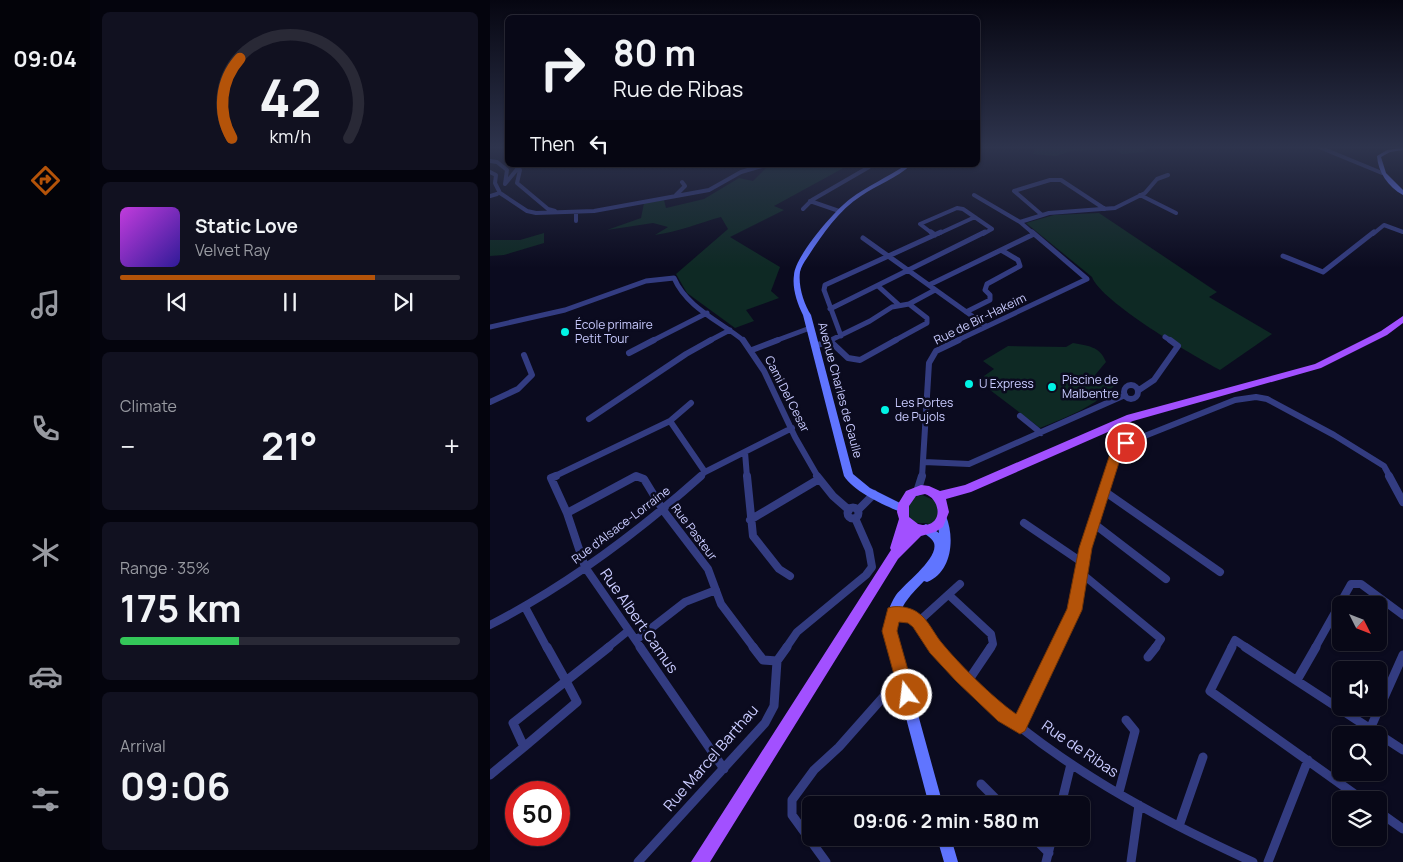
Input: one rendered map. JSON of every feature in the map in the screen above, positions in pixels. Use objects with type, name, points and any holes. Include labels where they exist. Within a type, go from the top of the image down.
[{"type":"main road","points":[[797,270],[839,211],[873,187]]},
{"type":"main road","name":"Avenue Charles de Gaulle","points":[[797,270],[799,300],[807,315],[849,476],[856,484],[903,509]]},
{"type":"main road","points":[[903,509],[928,493],[967,489],[1130,418],[1318,366],[1359,347],[1403,319]]},
{"type":"main road","points":[[903,509],[913,528],[923,529],[935,526],[943,513],[967,489]]},
{"type":"main road","points":[[900,599],[931,573],[946,555],[943,513],[928,493]]},
{"type":"main road","points":[[700,862],[894,554],[902,532],[903,509]]},
{"type":"main road","points":[[894,554],[923,529]]},
{"type":"main road","points":[[923,529],[938,538],[937,558],[900,599],[893,613],[889,631],[934,796]]},
{"type":"main road","points":[[946,846],[951,862]]},
{"type":"street","points":[[522,187],[548,209],[576,212]]},
{"type":"street","points":[[670,197],[684,190],[685,187]]},
{"type":"street","points":[[496,193],[530,212],[576,212],[678,196],[718,187]]},
{"type":"street","points":[[803,209],[810,201],[834,187]]},
{"type":"street","points":[[1026,187],[1014,191],[1042,215]]},
{"type":"street","points":[[1072,187],[1104,209]]},
{"type":"street","points":[[1020,222],[1042,215],[1120,206],[1140,195],[1149,187]]},
{"type":"street","points":[[929,285],[1034,234],[1020,222],[974,195]]},
{"type":"street","points":[[1140,195],[1176,214]]},
{"type":"street","points":[[810,201],[839,211]]},
{"type":"street","points":[[830,309],[992,229],[975,217],[957,208],[920,224],[935,235]]},
{"type":"street","points":[[576,212],[578,213],[576,221]]},
{"type":"street","points":[[841,336],[824,290],[825,284],[975,217]]},
{"type":"street","points":[[1283,256],[1322,272],[1384,225],[1403,232]]},
{"type":"street","name":"Rue de Bir-Hakeim","points":[[928,493],[924,462],[929,363],[936,351],[1085,281],[1087,277],[1034,234]]},
{"type":"street","points":[[863,238],[986,326]]},
{"type":"street","points":[[966,312],[990,300],[990,295],[985,290],[987,284],[1020,266],[1018,260],[1001,250]]},
{"type":"street","name":"Cami Del Cesar","points":[[490,327],[564,310],[653,280],[674,278],[676,287],[684,297],[730,330],[752,350],[820,479],[839,504],[849,510],[848,516],[857,514]]},
{"type":"street","points":[[878,286],[899,305]]},
{"type":"street","points":[[815,346],[830,342],[873,320],[881,312],[899,305],[909,304],[935,290]]},
{"type":"street","points":[[830,342],[848,358],[860,360],[927,323],[928,318],[909,304]]},
{"type":"street","points":[[629,353],[708,313]]},
{"type":"street","points":[[752,350],[810,328]]},
{"type":"street","points":[[589,419],[686,354],[730,330]]},
{"type":"street","points":[[1139,390],[1154,380],[1178,346],[1165,337]]},
{"type":"street","points":[[490,402],[518,389],[532,375],[524,355]]},
{"type":"street","points":[[1125,395],[1123,390],[1127,386],[1139,390]]},
{"type":"street","points":[[924,462],[969,464],[1125,395],[1136,398],[1140,394],[1139,390]]},
{"type":"street","points":[[1020,726],[1074,610],[1093,523],[1117,451],[1126,443],[1183,422],[1206,409],[1258,396],[1268,399],[1334,435],[1384,466],[1403,502]]},
{"type":"street","points":[[691,402],[670,421],[705,472]]},
{"type":"street","points":[[1020,416],[1041,433]]},
{"type":"street","name":"Rue Albert Camus","points":[[670,421],[551,478],[567,513],[585,567],[724,769]]},
{"type":"street","name":"Rue d'Alsace-Lorraine","points":[[490,626],[525,607],[585,567],[663,510],[705,472],[792,428]]},
{"type":"street","points":[[745,452],[753,536],[779,569],[790,576]]},
{"type":"street","name":"Rue Pasteur","points":[[567,513],[636,476],[644,479],[663,510],[708,569],[721,604],[763,660],[777,661]]},
{"type":"street","points":[[750,520],[820,479]]},
{"type":"street","points":[[1104,491],[1220,572]]},
{"type":"street","points":[[777,661],[797,632],[866,575],[872,567],[869,550],[857,514],[874,494]]},
{"type":"street","points":[[1093,523],[1166,579]]},
{"type":"street","points":[[1024,524],[1083,563]]},
{"type":"street","points":[[1081,573],[1161,639],[1148,657]]},
{"type":"street","points":[[893,613],[911,616],[918,622],[950,596],[960,584]]},
{"type":"street","points":[[1297,680],[1351,584],[1361,584],[1403,615]]},
{"type":"street","points":[[636,640],[685,602],[716,590]]},
{"type":"street","points":[[950,596],[992,634],[993,644],[968,681]]},
{"type":"street","points":[[490,775],[577,702],[525,607]]},
{"type":"street","name":"Rue de Ribas","points":[[918,622],[936,648],[1004,715],[1071,764],[1095,781],[1119,792],[1189,833],[1253,862]]},
{"type":"street","points":[[524,746],[513,722],[628,631]]},
{"type":"street","points":[[1351,791],[1210,691],[1235,640],[1366,726]]},
{"type":"street","points":[[1371,726],[1403,656]]},
{"type":"street","name":"Rue Marcel Barthau","points":[[638,862],[765,722],[774,706],[777,661]]},
{"type":"street","points":[[826,862],[792,815],[792,800],[824,759],[839,748],[902,676]]},
{"type":"street","name":"Rue de Ribas","points":[[1119,792],[1135,731],[1126,720]]},
{"type":"street","points":[[1387,740],[1403,750]]},
{"type":"street","points":[[1179,826],[1203,757]]},
{"type":"street","points":[[1268,862],[1308,760]]},
{"type":"street","points":[[1063,796],[1071,764]]},
{"type":"street","points":[[981,784],[993,796]]},
{"type":"street","points":[[1131,862],[1140,805]]},
{"type":"street","points":[[1387,818],[1403,829]]},
{"type":"street","points":[[1039,846],[1047,857]]},
{"type":"green space","points":[[724,187],[808,187],[774,206],[784,210],[730,237],[780,267],[771,291],[779,298],[746,310],[754,321],[735,328],[687,293],[676,274],[728,229],[721,217],[664,234],[655,235],[668,227],[653,223],[607,230],[641,218],[644,203],[664,200],[666,208],[704,199]]},
{"type":"green space","points":[[1099,213],[1217,292],[1209,297],[1272,334],[1220,370],[1170,341],[1130,314],[1099,288],[1092,277],[1026,223],[1054,215]]},
{"type":"green space","points":[[544,233],[544,243],[504,255],[490,256],[490,240],[520,240]]},
{"type":"green space","name":"Piscine de Malbentre","points":[[1073,343],[1093,348],[1100,353],[1106,362],[1095,375],[1115,385],[1090,405],[1040,428],[990,390],[992,388],[984,376],[994,369],[983,361],[1008,346],[1066,347]]},
{"type":"green space","points":[[922,495],[936,501],[940,508],[936,521],[929,525],[927,523],[918,523],[915,525],[907,519],[907,502],[914,497]]},
{"type":"place","name":"École primaire Petit Tour","points":[[565,332]]},
{"type":"place","name":"U Express","points":[[969,384]]},
{"type":"place","name":"Piscine de Malbentre","points":[[1052,387]]},
{"type":"place","name":"Les Portes de Pujols","points":[[885,410]]},
{"type":"route","points":[[907,695],[889,631],[893,613],[911,616],[918,622],[936,648],[962,675],[1004,715],[1020,726],[1074,610],[1086,548],[1093,523],[1117,451],[1126,443]]}]
